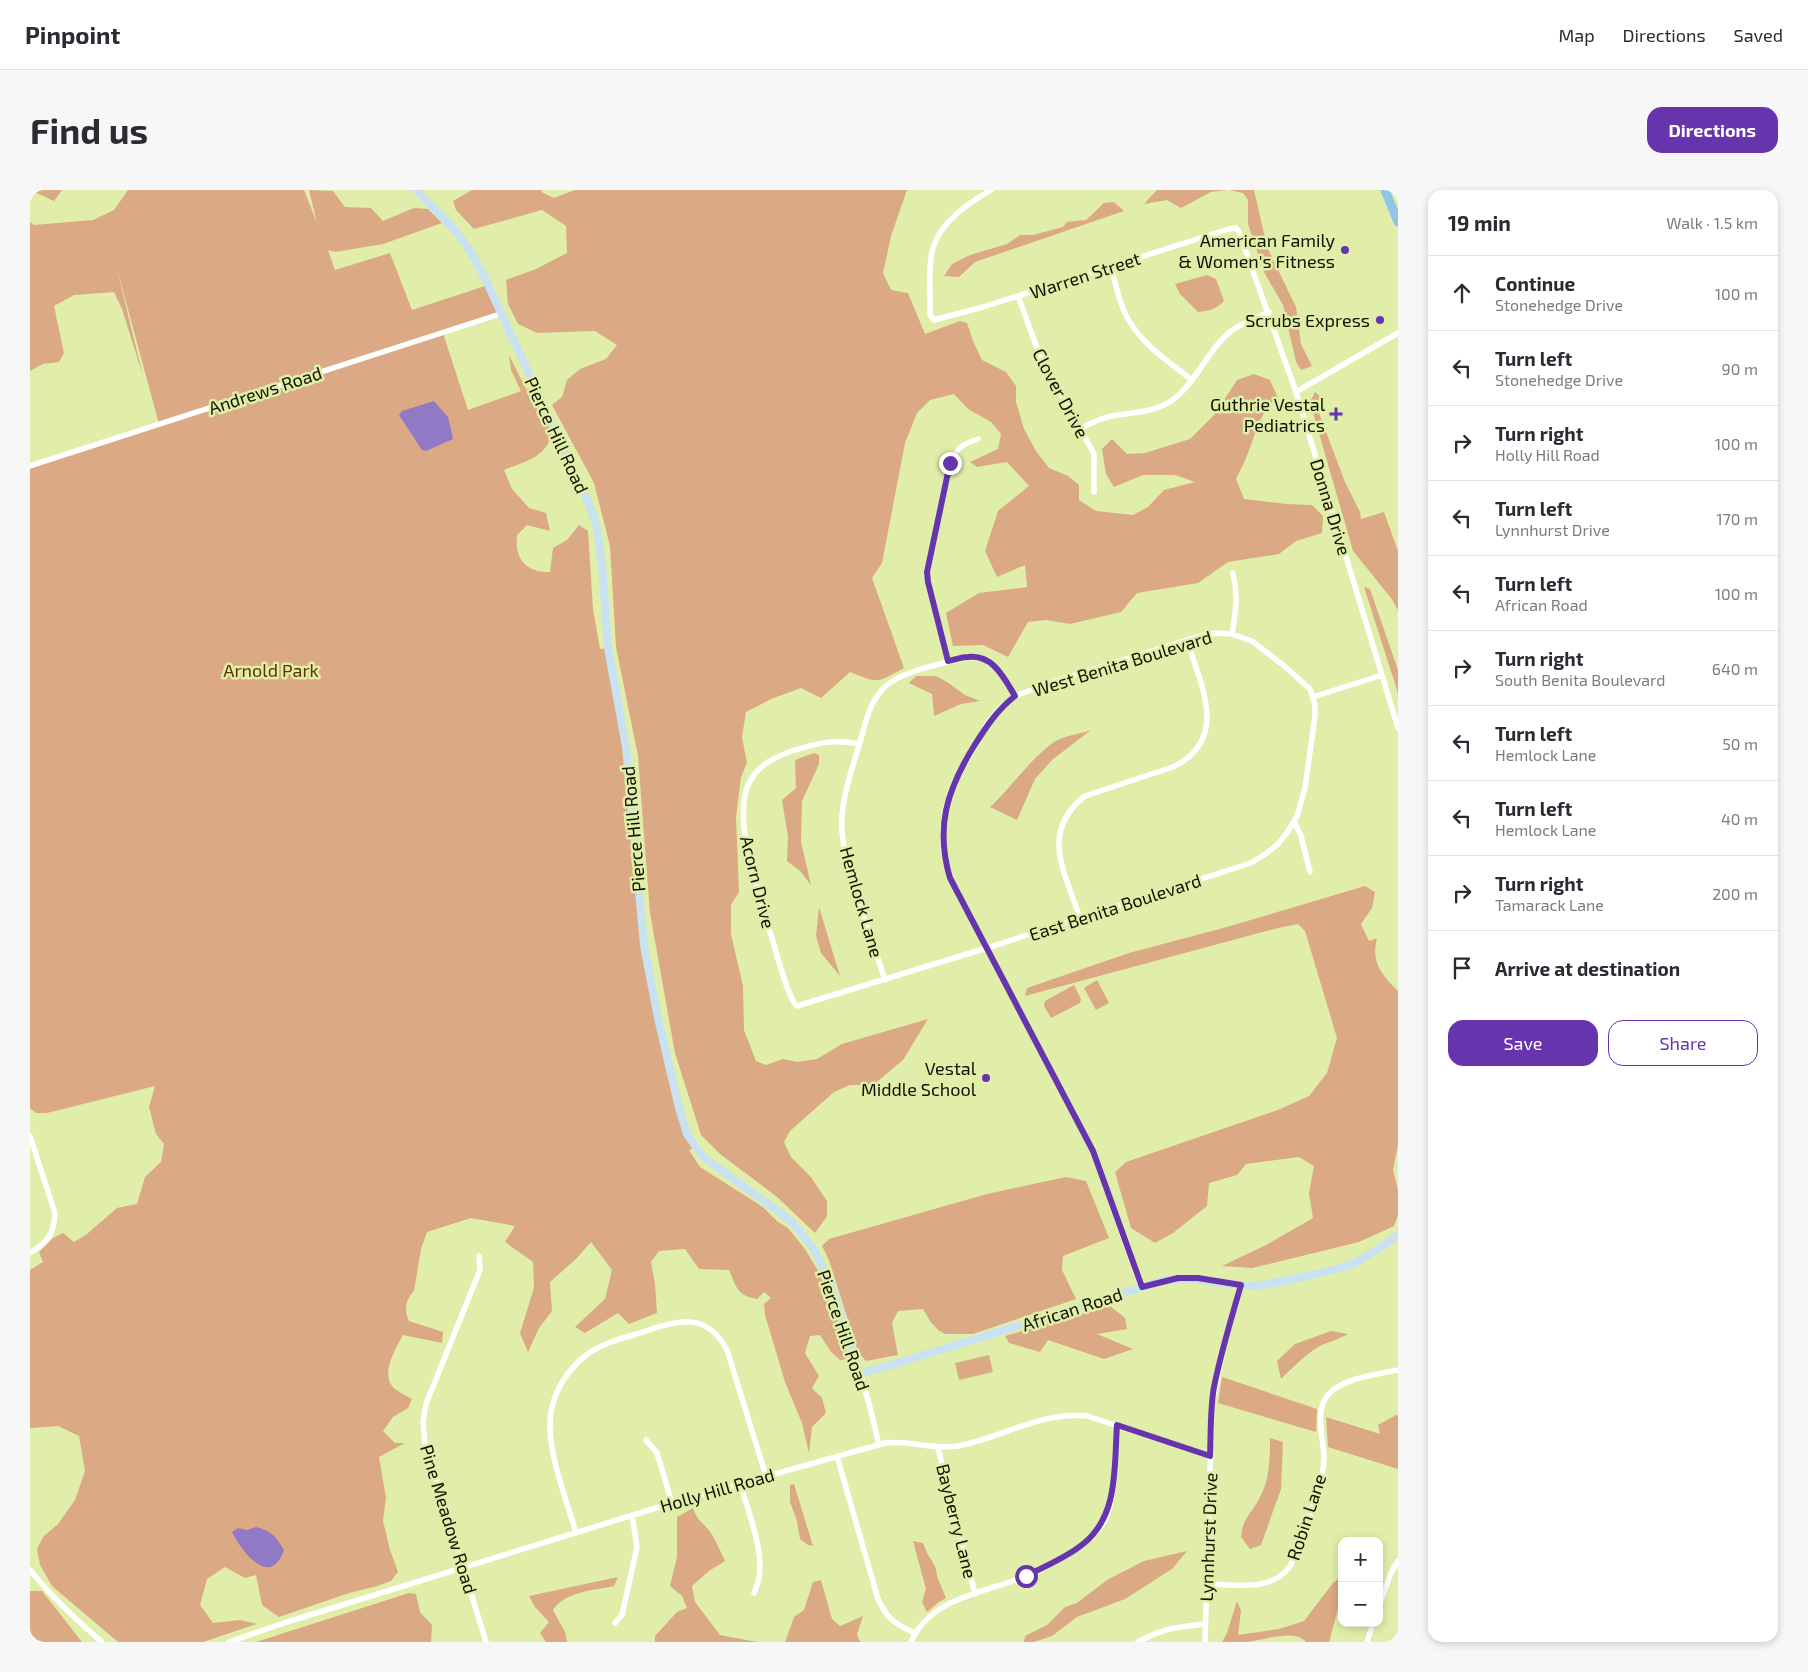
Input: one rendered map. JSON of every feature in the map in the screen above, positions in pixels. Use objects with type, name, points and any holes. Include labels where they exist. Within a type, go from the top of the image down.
[{"type":"main road","points":[[1385,190],[1398,222]]},
{"type":"street","name":"Pierce Hill Road","points":[[416,190],[456,231],[468,248],[589,504],[597,528],[602,565],[608,648],[626,747],[644,946],[660,1027],[687,1134],[703,1157],[786,1217],[810,1244],[832,1288],[860,1373],[879,1445]]},
{"type":"street","name":"Warren Street","points":[[991,190],[950,220],[941,231],[933,246],[931,259],[931,316],[934,320],[1018,296],[1229,229],[1236,228],[1239,232]]},
{"type":"street","name":"Donna Drive","points":[[1239,232],[1296,392],[1398,728]]},
{"type":"street","points":[[1111,266],[1124,311],[1133,328],[1146,344],[1192,380]]},
{"type":"street","name":"Clover Drive","points":[[1018,296],[1040,356],[1094,454],[1094,492]]},
{"type":"street","points":[[1080,429],[1111,416],[1160,408],[1172,401],[1192,380],[1223,338],[1243,324],[1269,312]]},
{"type":"street","name":"Andrews Road","points":[[30,466],[500,314]]},
{"type":"street","points":[[1296,392],[1398,333]]},
{"type":"street","points":[[948,661],[927,572],[950,463],[956,450],[962,445],[978,439]]},
{"type":"street","points":[[1232,634],[1237,607],[1237,590],[1233,573]]},
{"type":"street","name":"West Benita Boulevard","points":[[1015,696],[1050,683],[1187,640],[1218,633],[1232,634],[1252,641],[1284,665],[1310,689],[1313,697]]},
{"type":"street","points":[[1080,918],[1059,852],[1058,837],[1064,818],[1074,804],[1084,796],[1173,767],[1185,761],[1205,736],[1208,725],[1208,710],[1187,640]]},
{"type":"street","name":"Hemlock Lane","points":[[885,980],[858,898],[845,851],[842,818],[844,802],[868,712],[881,691],[889,683],[910,673],[968,656],[985,659],[993,664],[1002,674],[1015,696]]},
{"type":"street","points":[[1313,697],[1382,675]]},
{"type":"street","points":[[1015,696],[1002,706],[988,722],[953,785],[946,807],[943,826],[943,848],[950,878],[1093,1151],[1142,1287]]},
{"type":"street","name":"East Benita Boulevard","points":[[800,1006],[1080,918],[1251,862],[1264,855],[1277,845],[1294,821],[1305,788],[1315,716],[1313,697]]},
{"type":"street","name":"Acorn Drive","points":[[800,1006],[793,1003],[753,875],[745,832],[744,806],[746,791],[758,770],[778,756],[830,741],[859,744]]},
{"type":"street","points":[[1294,821],[1301,836],[1310,872]]},
{"type":"street","points":[[30,1136],[55,1213],[54,1226],[48,1239],[30,1253]]},
{"type":"street","name":"African Road","points":[[860,1373],[1142,1287],[1178,1278],[1198,1278],[1241,1285],[1270,1284],[1334,1270],[1351,1264],[1376,1251],[1398,1236]]},
{"type":"street","name":"Pine Meadow Road","points":[[479,1256],[480,1270],[426,1404],[423,1422],[425,1443],[486,1642]]},
{"type":"street","name":"Lynnhurst Drive","points":[[1205,1642],[1212,1404],[1214,1386],[1241,1285]]},
{"type":"street","points":[[576,1533],[551,1446],[550,1421],[552,1406],[558,1389],[574,1366],[602,1345],[675,1322],[695,1323],[707,1327],[716,1335],[727,1350],[766,1476]]},
{"type":"street","name":"Robin Lane","points":[[1206,1584],[1266,1584],[1276,1581],[1286,1573],[1291,1565],[1322,1474],[1324,1458],[1321,1416],[1326,1398],[1335,1388],[1348,1382],[1398,1370]]},
{"type":"street","name":"Holly Hill Road","points":[[230,1642],[287,1622],[632,1515],[837,1456],[900,1441],[938,1448],[958,1446],[1057,1416],[1075,1415],[1087,1416],[1117,1425],[1210,1456]]},
{"type":"street","points":[[911,1642],[915,1633],[941,1608],[953,1601],[1026,1576],[1070,1554],[1099,1529],[1111,1501],[1117,1425]]},
{"type":"street","points":[[646,1440],[656,1453],[672,1503]]},
{"type":"street","name":"Bayberry Lane","points":[[938,1448],[976,1594]]},
{"type":"street","points":[[837,1456],[878,1599],[890,1620],[915,1633]]},
{"type":"street","points":[[740,1483],[755,1536],[760,1564],[759,1579],[754,1592]]},
{"type":"street","points":[[615,1623],[622,1615],[637,1547],[632,1515]]},
{"type":"street","points":[[1383,1595],[1391,1573],[1398,1561]]},
{"type":"street","points":[[30,1570],[43,1586],[84,1627],[102,1642]]},
{"type":"street","points":[[1138,1642],[1156,1632],[1172,1627],[1205,1624]]},
{"type":"street","points":[[1367,1642],[1372,1627]]},
{"type":"green space","points":[[30,190],[62,190],[54,201]]},
{"type":"green space","name":"Arnold Park","points":[[128,190],[304,190],[317,223],[309,190],[333,191],[345,207],[371,208],[383,221],[414,208],[428,209],[442,223],[383,244],[335,252],[328,250],[335,270],[390,253],[412,310],[488,285],[500,314],[443,333],[468,410],[521,391],[511,370],[509,355],[526,389],[534,387],[555,434],[549,437],[550,440],[542,452],[525,462],[504,470],[512,489],[529,508],[546,513],[550,531],[527,525],[517,535],[517,550],[522,562],[535,570],[550,572],[553,548],[567,540],[579,525],[588,531],[593,609],[600,649],[608,648],[626,747],[641,921],[679,1108],[695,1148],[689,1150],[700,1167],[763,1207],[778,1222],[788,1228],[805,1249],[823,1279],[849,1359],[840,1360],[831,1352],[820,1335],[810,1336],[805,1353],[819,1376],[812,1388],[822,1398],[826,1413],[812,1427],[809,1453],[802,1423],[785,1382],[765,1315],[764,1304],[771,1298],[764,1292],[757,1299],[750,1298],[741,1293],[729,1270],[699,1269],[685,1249],[659,1251],[651,1262],[657,1313],[629,1324],[618,1313],[585,1333],[575,1327],[605,1299],[612,1270],[591,1242],[576,1259],[550,1282],[552,1311],[539,1328],[528,1352],[520,1333],[534,1288],[533,1262],[505,1242],[515,1226],[471,1218],[427,1232],[421,1249],[414,1291],[407,1302],[406,1313],[409,1321],[443,1332],[442,1343],[403,1335],[390,1362],[388,1377],[395,1389],[412,1399],[408,1408],[393,1417],[383,1431],[395,1443],[405,1443],[379,1457],[386,1498],[383,1521],[398,1572],[391,1581],[279,1617],[262,1605],[256,1575],[245,1578],[225,1567],[207,1579],[200,1605],[213,1623],[240,1620],[257,1624],[203,1642],[118,1642],[52,1586],[40,1565],[37,1549],[43,1537],[58,1524],[75,1500],[85,1471],[79,1436],[58,1426],[30,1428],[30,1270],[43,1262],[39,1252],[53,1238],[63,1233],[74,1242],[87,1234],[117,1208],[137,1204],[145,1177],[161,1162],[164,1144],[156,1134],[149,1107],[155,1086],[47,1113],[36,1113],[30,1108],[30,466],[159,424],[116,265],[143,376],[122,309],[114,292],[74,295],[54,306],[64,353],[59,362],[43,364],[30,371],[30,222],[34,225],[93,220],[114,210]]},
{"type":"green space","points":[[472,190],[541,190],[543,193],[554,198],[575,190],[907,190],[891,236],[883,273],[891,290],[908,293],[925,334],[960,321],[967,323],[982,360],[1006,372],[1016,386],[1016,402],[1024,429],[1036,451],[1049,468],[1068,476],[1079,485],[1079,500],[1096,511],[1133,515],[1148,507],[1164,490],[1195,482],[1175,475],[1143,475],[1114,487],[1106,474],[1102,449],[1112,439],[1127,454],[1145,453],[1190,439],[1215,414],[1237,380],[1254,374],[1270,380],[1277,396],[1262,417],[1236,479],[1244,499],[1312,505],[1323,516],[1322,533],[1296,541],[1279,554],[1228,562],[1198,583],[1137,593],[1121,612],[1070,624],[1046,620],[1028,622],[1008,657],[983,645],[953,646],[946,613],[979,593],[1027,587],[1025,565],[997,577],[985,551],[998,511],[1029,486],[1007,462],[977,467],[970,462],[998,449],[1001,434],[991,422],[968,409],[954,394],[930,400],[917,413],[905,443],[882,563],[872,578],[904,668],[878,680],[867,679],[850,672],[821,698],[801,688],[771,699],[746,712],[742,737],[747,763],[741,777],[736,817],[739,892],[731,905],[731,934],[743,986],[744,1030],[756,1061],[766,1065],[783,1059],[797,1062],[817,1059],[842,1044],[928,1019],[903,1060],[873,1085],[850,1085],[834,1092],[790,1131],[784,1142],[791,1157],[811,1177],[827,1201],[827,1216],[815,1233],[776,1196],[720,1154],[701,1135],[675,1053],[650,913],[638,756],[616,647],[610,546],[594,483],[552,405],[562,397],[567,380],[580,369],[606,359],[617,345],[595,331],[537,333],[518,324],[508,304],[506,280],[536,269],[567,253],[566,226],[542,210],[474,229],[456,210],[453,201]]},
{"type":"green space","points":[[1157,190],[1227,190],[1211,192],[1181,208],[1167,200],[1144,204]]},
{"type":"green space","points":[[1229,190],[1254,190],[1267,247],[1296,307],[1301,344],[1312,366],[1301,370],[1296,362],[1283,305],[1264,272],[1248,224],[1248,200],[1243,193]]},
{"type":"green space","points":[[1114,202],[1124,211],[975,262],[959,277],[944,276],[952,264],[970,255],[1007,244],[1020,235],[1033,235],[1063,227],[1067,222],[1086,220],[1104,203]]},
{"type":"green space","points":[[1207,275],[1216,279],[1224,301],[1212,309],[1198,312],[1180,294],[1175,284]]},
{"type":"green space","points":[[1315,392],[1320,396],[1317,408],[1345,482],[1360,512],[1361,519],[1384,512],[1398,551],[1398,610],[1391,598],[1353,551],[1310,402]]},
{"type":"green space","points":[[1364,587],[1370,589],[1398,670],[1398,693]]},
{"type":"green space","points":[[916,676],[936,676],[965,695],[980,701],[961,704],[934,716],[932,694],[909,683]]},
{"type":"green space","points":[[1091,730],[1052,760],[1035,779],[1017,820],[990,807],[1037,757],[1054,742]]},
{"type":"green space","points":[[814,753],[819,755],[819,764],[802,801],[801,842],[811,885],[800,871],[787,861],[788,837],[782,800],[796,788],[795,760]]},
{"type":"green space","points":[[1365,886],[1375,892],[1372,908],[1361,924],[1369,941],[1377,938],[1375,954],[1379,968],[1398,991],[1398,1144],[1393,1170],[1398,1190],[1398,1215],[1394,1226],[1359,1242],[1252,1268],[1222,1266],[1266,1245],[1313,1218],[1309,1193],[1314,1166],[1299,1157],[1246,1164],[1237,1175],[1209,1183],[1207,1206],[1173,1233],[1155,1243],[1131,1228],[1115,1172],[1126,1162],[1278,1110],[1309,1096],[1327,1073],[1337,1038],[1305,931],[1298,924],[1278,928],[1025,996],[1027,988],[1129,953],[1227,927]]},
{"type":"green space","points":[[819,907],[840,976],[821,953],[816,936]]},
{"type":"green space","points":[[1097,980],[1109,1003],[1096,1010],[1084,988]]},
{"type":"green space","points":[[1074,985],[1081,999],[1080,1003],[1051,1018],[1044,1006],[1045,1001]]},
{"type":"green space","points":[[1066,1177],[1086,1181],[1109,1238],[1063,1256],[1062,1270],[1076,1299],[973,1334],[945,1334],[938,1330],[930,1321],[923,1309],[898,1311],[892,1323],[898,1355],[866,1361],[858,1352],[829,1260],[822,1246],[829,1239],[987,1194]]},
{"type":"green space","points":[[1110,1306],[1125,1318],[1127,1329],[1097,1334],[1133,1349],[1104,1359],[1048,1340],[1040,1352],[1009,1343],[1005,1336]]},
{"type":"green space","points":[[1331,1331],[1348,1334],[1318,1347],[1281,1379],[1277,1361],[1295,1344]]},
{"type":"green space","points":[[989,1355],[993,1372],[959,1380],[955,1363]]},
{"type":"green space","points":[[1222,1377],[1317,1409],[1316,1432],[1218,1403]]},
{"type":"green space","points":[[1398,1415],[1398,1469],[1328,1447],[1326,1417],[1380,1434],[1378,1425]]},
{"type":"green space","points":[[1270,1438],[1283,1442],[1281,1489],[1261,1545],[1250,1549],[1241,1537],[1242,1530],[1245,1521],[1263,1492],[1269,1462]]},
{"type":"green space","points":[[794,1484],[813,1546],[800,1539],[797,1521],[790,1502],[790,1485]]},
{"type":"green space","points":[[693,1508],[697,1517],[711,1533],[725,1561],[709,1571],[692,1586],[695,1602],[720,1635],[757,1642],[655,1642],[655,1636],[677,1612],[687,1608],[682,1596],[670,1586],[677,1557],[677,1517]]},
{"type":"green space","points":[[913,1541],[923,1543],[935,1566],[946,1598],[927,1612],[922,1602],[926,1589]]},
{"type":"green space","points":[[1187,1551],[1172,1569],[1125,1599],[1077,1617],[1052,1636],[1034,1642],[1024,1642],[1025,1636],[1047,1625],[1065,1607],[1077,1603],[1107,1580],[1144,1561]]},
{"type":"green space","points":[[618,1577],[614,1586],[580,1593],[564,1599],[558,1604],[553,1610],[565,1632],[567,1642],[546,1642],[540,1633],[549,1622],[535,1607],[529,1596]]},
{"type":"green space","points":[[1338,1579],[1338,1609],[1329,1642],[1306,1642],[1294,1636],[1278,1636],[1246,1642],[1222,1642],[1227,1633],[1237,1601],[1241,1611],[1238,1635],[1279,1629],[1304,1621]]},
{"type":"green space","points":[[821,1580],[832,1619],[840,1626],[863,1616],[857,1634],[860,1642],[785,1642],[794,1617],[804,1610],[813,1582]]},
{"type":"green space","points":[[30,1591],[42,1591],[82,1642],[30,1642]]},
{"type":"green space","points":[[409,1593],[416,1594],[420,1612],[432,1625],[431,1642],[256,1642]]},
{"type":"shaded area","points":[[434,401],[448,417],[453,439],[426,451],[422,450],[399,415],[402,411]]},
{"type":"shaded area","points":[[256,1527],[266,1530],[273,1535],[284,1550],[278,1561],[271,1566],[264,1567],[249,1557],[232,1532],[238,1528],[247,1530]]},
{"type":"place","name":"American Family & Women's Fitness","points":[[1345,250]]},
{"type":"place","name":"Scrubs Express","points":[[1380,320]]},
{"type":"place","name":"Guthrie Vestal Pediatrics","points":[[1336,414]]},
{"type":"place","name":"Vestal Middle School","points":[[986,1078]]},
{"type":"route","points":[[950,463],[927,572],[948,661],[968,656],[985,659],[993,664],[1002,674],[1015,696],[1002,706],[988,722],[953,785],[946,807],[943,826],[943,848],[950,878],[1093,1151],[1142,1287],[1178,1278],[1198,1278],[1241,1285],[1214,1386],[1210,1456],[1117,1425],[1111,1501],[1099,1529],[1070,1554],[1026,1576]]}]
